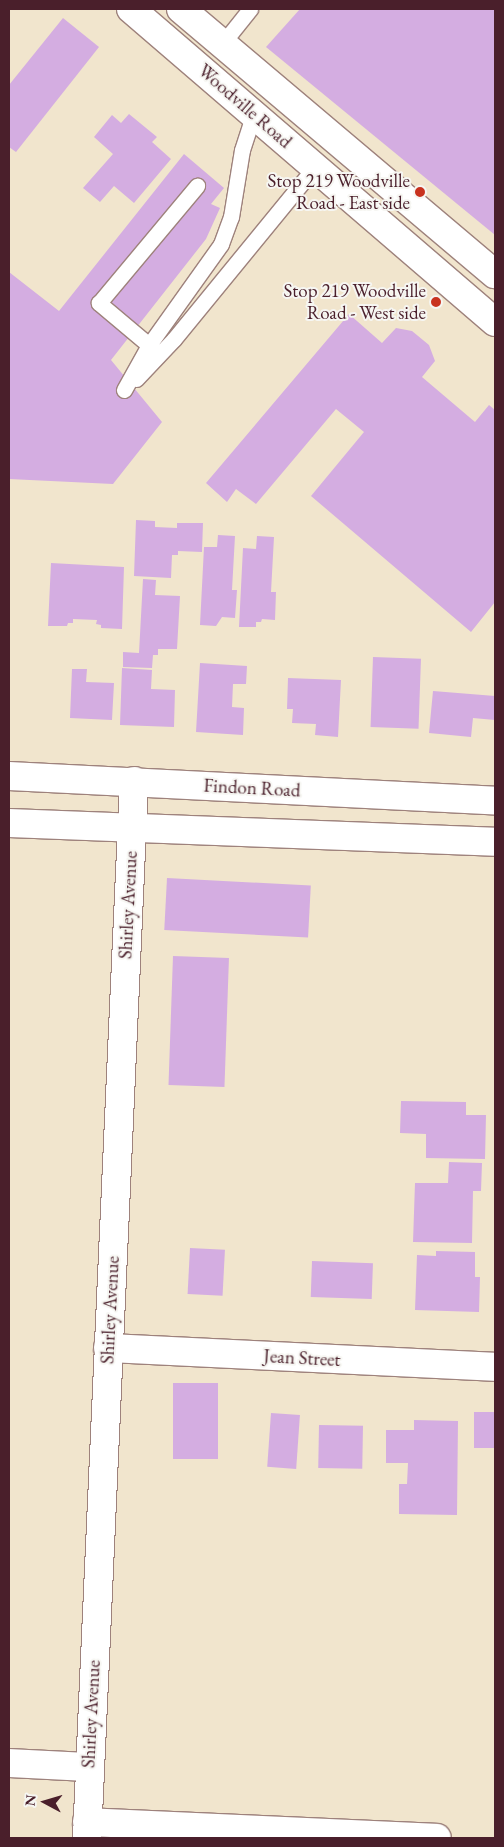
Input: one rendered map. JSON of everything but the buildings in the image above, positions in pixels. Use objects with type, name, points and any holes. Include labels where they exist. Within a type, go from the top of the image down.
[{"type":"main road","name":"Woodville Road","points":[[131,9],[495,322]]},
{"type":"main road","name":"Woodville Road","points":[[181,9],[495,274]]},
{"type":"main road","name":"Findon Road","points":[[9,776],[495,801]]},
{"type":"main road","name":"Shirley Avenue","points":[[87,1830],[88,1767],[134,781]]},
{"type":"main road","points":[[9,823],[495,842]]},
{"type":"main road","name":"Jean Street","points":[[108,1348],[495,1367]]},
{"type":"main road","points":[[9,1763],[88,1767]]},
{"type":"main road","points":[[87,1830],[437,1838]]},
{"type":"lane","points":[[222,44],[250,9]]},
{"type":"lane","points":[[254,113],[242,150],[231,218],[221,244],[149,345],[124,390],[161,355],[315,167]]},
{"type":"lane","points":[[161,355],[99,303],[197,186]]},
{"type":"place","name":"Stop 219 Woodville Road - East side","points":[[420,192]]},
{"type":"place","name":"Stop 219 Woodville Road - West side","points":[[436,302]]}]
